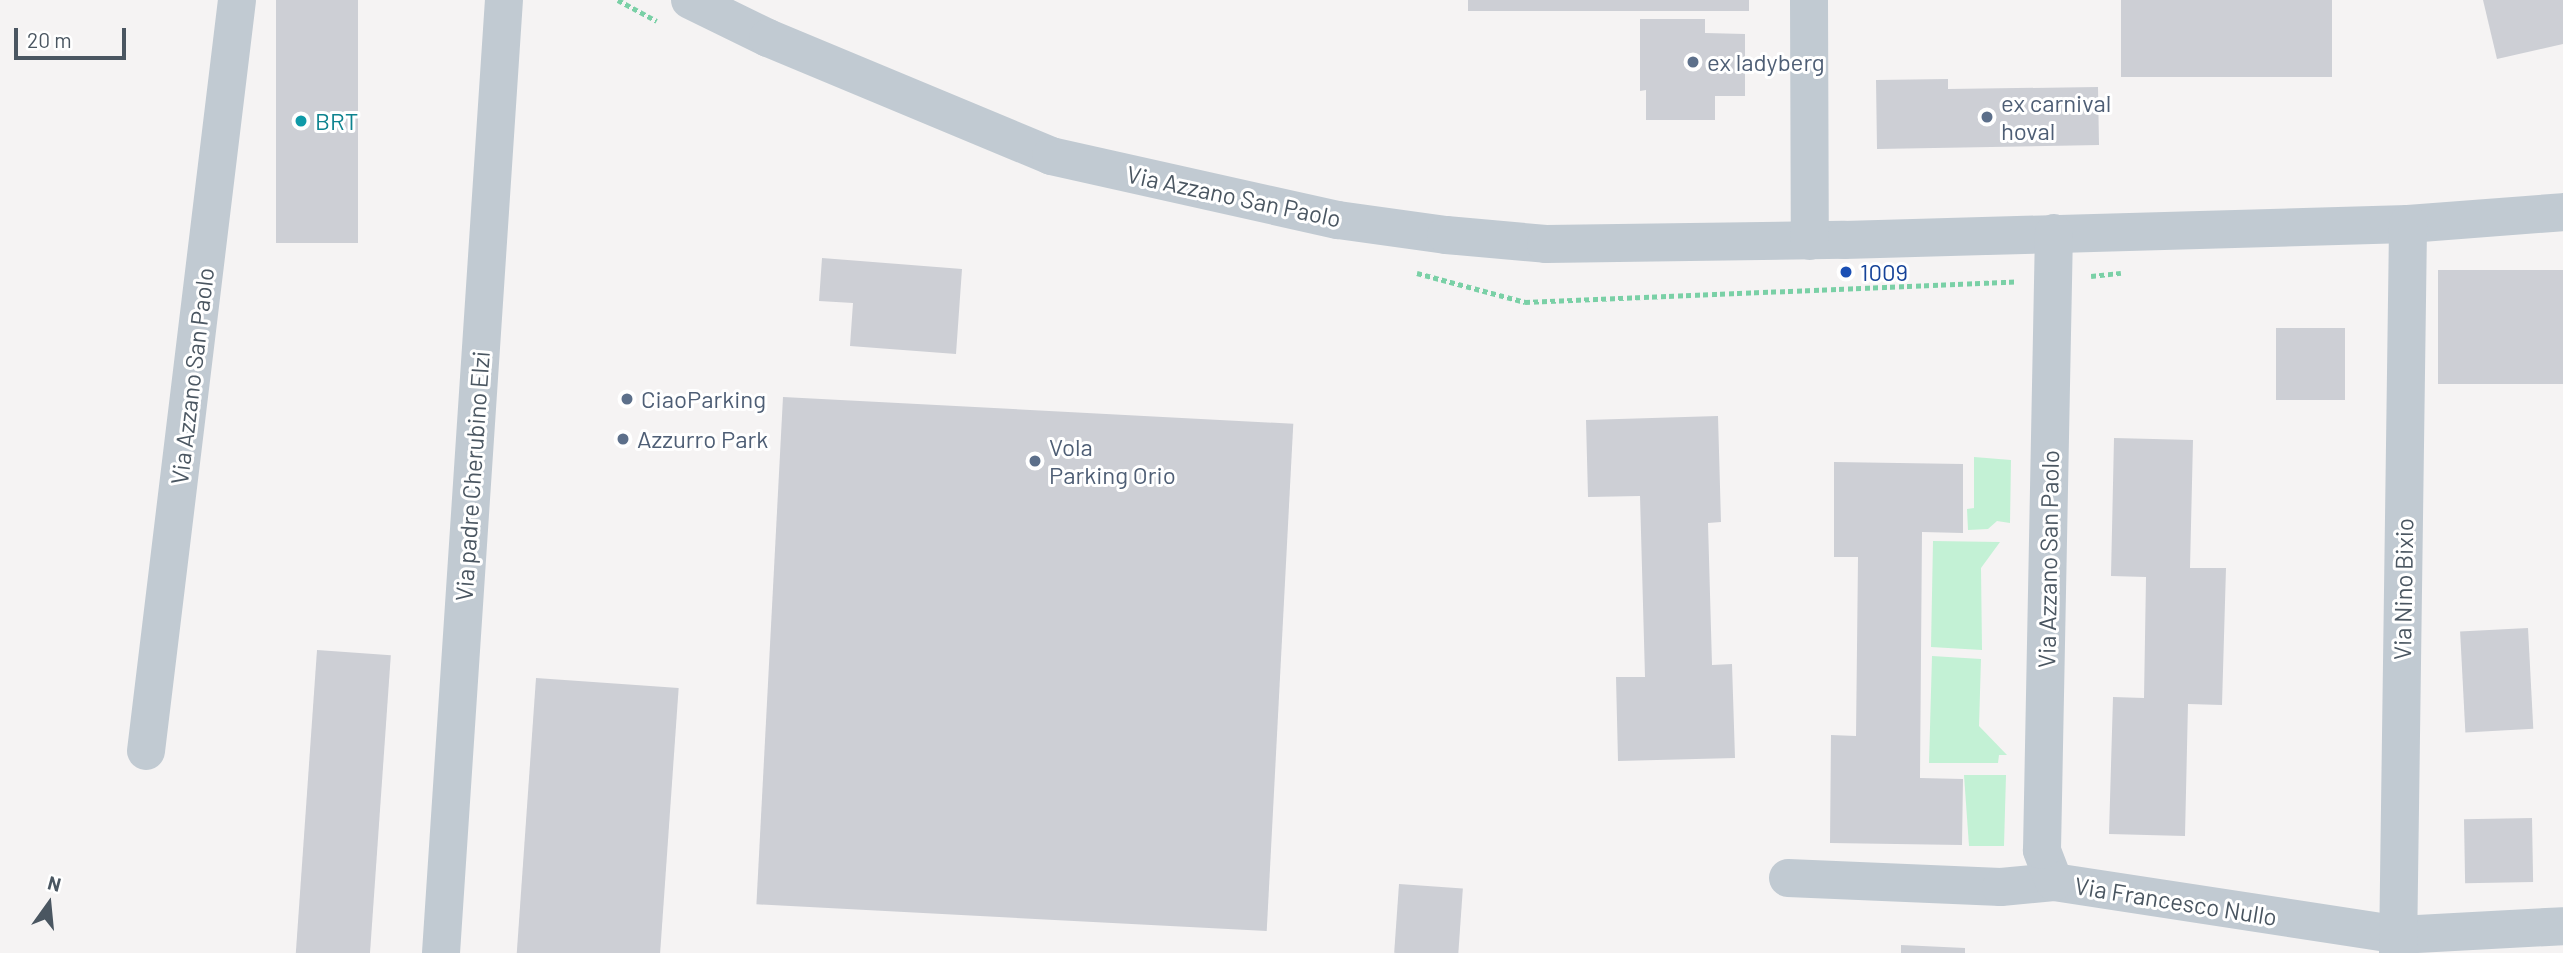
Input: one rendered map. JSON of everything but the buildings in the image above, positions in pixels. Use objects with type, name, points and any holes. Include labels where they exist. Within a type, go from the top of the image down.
[{"type":"street","name":"Via Azzano San Paolo","points":[[146,751],[237,0]]},
{"type":"street","name":"Via padre Cherubino Elzi","points":[[441,953],[504,0]]},
{"type":"street","name":"Via Azzano San Paolo","points":[[690,0],[768,38],[1051,156],[1338,220],[1546,244],[1810,241],[2408,224],[2563,212]]},
{"type":"street","points":[[1809,0],[1810,241]]},
{"type":"street","name":"Via Nino Bixio","points":[[2399,944],[2408,224]]},
{"type":"street","name":"Via Azzano San Paolo","points":[[2054,233],[2042,850],[2054,882]]},
{"type":"street","name":"Via Francesco Nullo","points":[[1788,878],[2001,887],[2054,882],[2399,944],[2563,926]]},
{"type":"green space","points":[[1974,457],[2011,460],[2010,523],[1997,521],[1988,529],[1968,530],[1967,509],[1974,508]]},
{"type":"green space","points":[[1933,541],[2000,542],[1981,568],[1982,650],[1931,647]]},
{"type":"green space","points":[[1932,656],[1981,659],[1979,726],[2007,755],[1999,755],[1998,763],[1929,763]]},
{"type":"green space","points":[[1964,775],[2006,775],[2004,846],[1969,846]]},
{"type":"place","name":"ex ladyberg","points":[[1693,62]]},
{"type":"place","name":"ex carnival hoval","points":[[1987,117]]},
{"type":"place","name":"BRT","points":[[301,121]]},
{"type":"place","name":"1009","points":[[1846,272]]},
{"type":"place","name":"CiaoParking","points":[[627,399]]},
{"type":"place","name":"Azzurro Park","points":[[623,439]]},
{"type":"place","name":"Vola Parking Orio","points":[[1035,461]]}]
